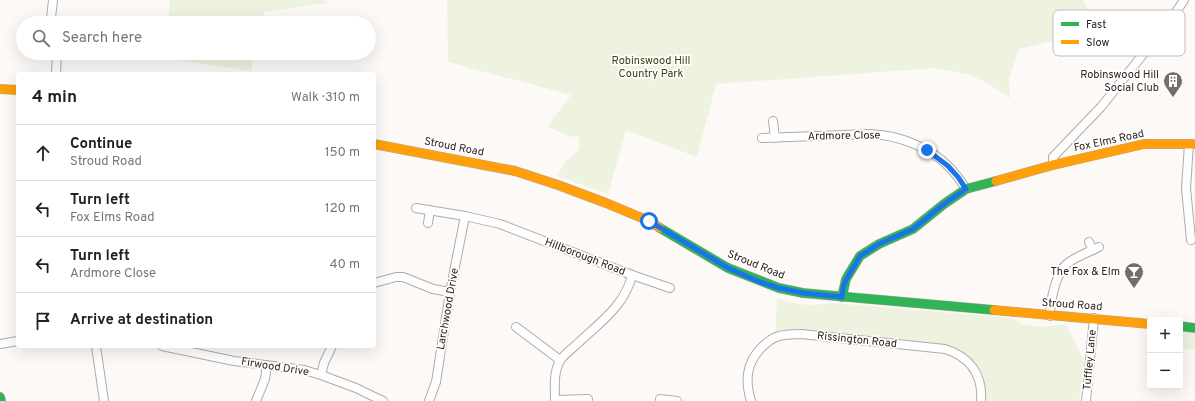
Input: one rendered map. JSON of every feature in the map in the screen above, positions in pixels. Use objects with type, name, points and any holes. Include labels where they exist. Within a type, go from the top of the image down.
[{"type":"main road","points":[[0,89],[16,90]]},
{"type":"main road","name":"Stroud Road","points":[[376,144],[515,171],[558,185],[649,221],[728,268],[760,282],[779,288],[803,293],[842,297],[1147,324]]},
{"type":"main road","name":"Fox Elms Road","points":[[842,297],[846,280],[860,256],[879,244],[913,229],[944,204],[966,189],[1052,165],[1144,144],[1192,144]]},
{"type":"main road","points":[[1183,326],[1195,328]]},
{"type":"main road","points":[[0,397],[1,401]]},
{"type":"street","points":[[51,16],[53,0]]},
{"type":"street","name":"Fox Elms Road","points":[[1177,10],[1184,0]]},
{"type":"street","name":"Fox Elms Road","points":[[1052,165],[1054,157],[1101,107],[1142,56]]},
{"type":"street","points":[[56,72],[57,60]]},
{"type":"street","points":[[773,121],[775,138]]},
{"type":"street","name":"Ardmore Close","points":[[762,138],[883,134],[911,142],[927,150],[948,166],[966,189]]},
{"type":"street","points":[[1191,240],[1186,188],[1192,144]]},
{"type":"street","points":[[416,208],[464,216]]},
{"type":"street","points":[[428,224],[430,210]]},
{"type":"street","name":"Hillborough Road","points":[[464,216],[500,224],[632,275],[670,288]]},
{"type":"street","name":"Larchwood Drive","points":[[429,401],[436,382],[464,216]]},
{"type":"street","points":[[1050,316],[1052,296],[1058,277],[1066,263],[1093,246]]},
{"type":"street","points":[[588,399],[555,400],[556,369],[560,360],[618,306],[626,293],[632,275]]},
{"type":"street","points":[[376,282],[396,277],[403,277],[433,289],[450,292]]},
{"type":"street","name":"Tuffley Lane","points":[[1086,401],[1094,318]]},
{"type":"street","points":[[516,327],[560,360]]},
{"type":"street","name":"Rissington Road","points":[[751,401],[747,388],[747,377],[749,366],[756,354],[764,345],[775,338],[801,334],[945,349],[956,353],[975,370],[982,393],[981,401]]},
{"type":"street","points":[[0,344],[16,341]]},
{"type":"street","points":[[96,348],[104,401]]},
{"type":"street","name":"Firwood Drive","points":[[172,348],[234,361],[295,368],[321,375],[356,388],[383,401]]},
{"type":"street","points":[[321,375],[331,348]]},
{"type":"street","points":[[256,401],[265,378],[267,365]]},
{"type":"street","points":[[660,399],[677,401]]},
{"type":"green space","points":[[170,0],[327,0],[327,3],[264,12],[263,16],[169,16]]},
{"type":"green space","name":"Robinswood Hill Country Park","points":[[447,0],[1083,0],[1088,10],[1053,10],[1053,40],[1019,49],[1009,78],[1010,98],[985,82],[967,74],[936,68],[716,84],[697,157],[626,130],[608,194],[557,176],[565,162],[577,152],[580,147],[578,137],[572,137],[547,127],[571,95],[448,62]]},
{"type":"green space","points":[[178,60],[253,60],[251,71]]},
{"type":"green space","points":[[777,298],[792,303],[805,305],[833,303],[1013,318],[1021,324],[1042,327],[1066,324],[1084,361],[1079,401],[984,401],[980,383],[956,353],[801,334],[775,338]]},
{"type":"green space","points":[[1183,326],[1195,328],[1195,350],[1183,348]]},
{"type":"traffic: fast","points":[[842,297],[846,279],[860,256],[879,244],[913,229],[944,204],[966,189],[996,181]]},
{"type":"traffic: fast","points":[[660,228],[728,268],[779,288],[803,293],[994,310]]},
{"type":"traffic: fast","points":[[1183,326],[1195,328]]},
{"type":"traffic: fast","points":[[0,397],[1,401]]},
{"type":"traffic: slow","points":[[0,89],[16,90]]},
{"type":"traffic: slow","points":[[376,144],[515,171],[606,203],[649,221],[660,228]]},
{"type":"traffic: slow","points":[[996,181],[1053,165],[1144,144],[1195,144]]},
{"type":"traffic: slow","points":[[994,310],[1147,324]]},
{"type":"place","name":"Robinswood Hill Social Club","points":[[1173,98]]},
{"type":"place","name":"The Fox & Elm","points":[[1134,289]]},
{"type":"route","points":[[649,221],[728,268],[760,282],[803,293],[842,297],[846,280],[851,269],[860,256],[869,249],[913,229],[944,204],[966,189],[948,166],[927,150]]}]
